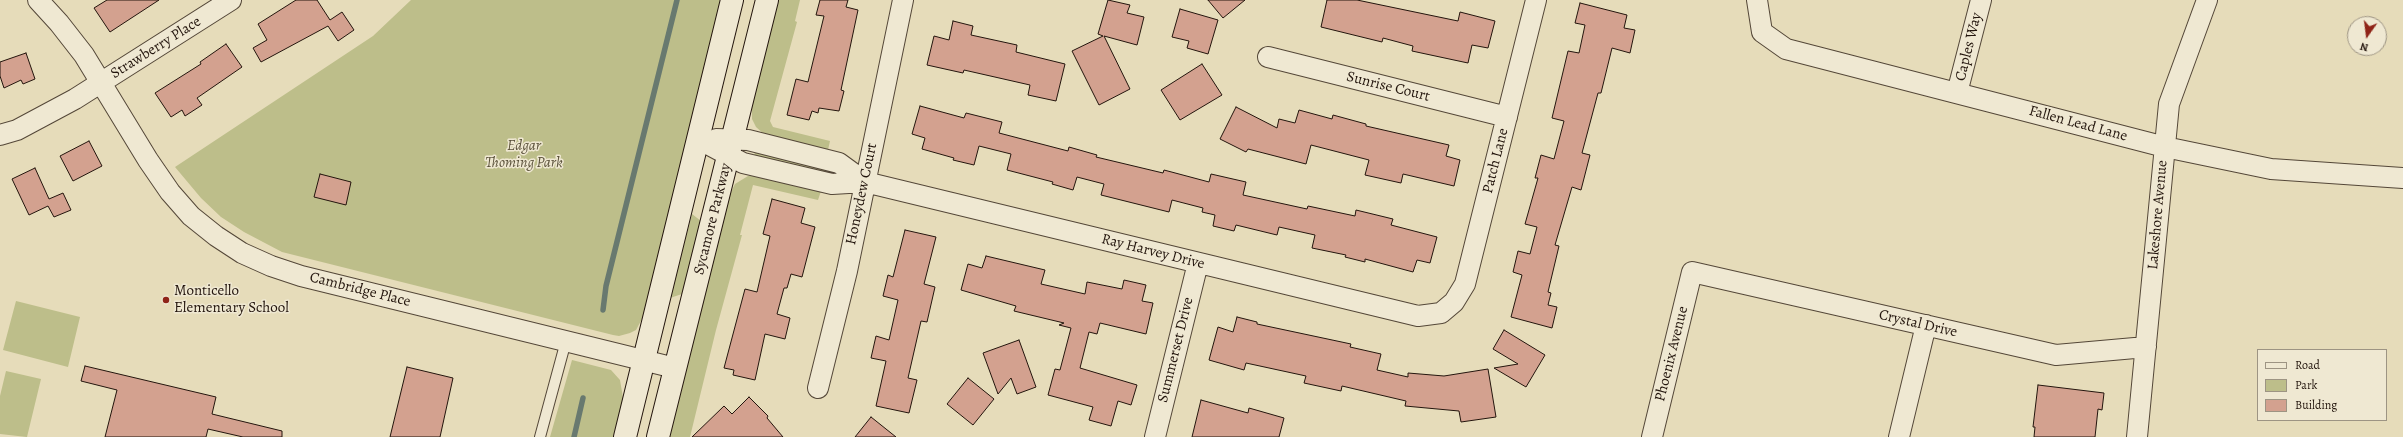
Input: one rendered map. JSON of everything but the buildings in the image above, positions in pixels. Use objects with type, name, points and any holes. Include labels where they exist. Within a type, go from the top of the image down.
[{"type":"main road","points":[[625,437],[732,0]]},
{"type":"main road","name":"Sycamore Parkway","points":[[658,437],[767,0]]},
{"type":"street","name":"Cambridge Place","points":[[38,0],[59,23],[84,55],[148,160],[170,192],[191,216],[216,236],[242,253],[271,266],[300,276],[675,368]]},
{"type":"street","name":"Strawberry Place","points":[[0,136],[17,130],[46,116],[101,83],[231,0]]},
{"type":"street","name":"Honeydew Court","points":[[818,388],[847,272],[903,0]]},
{"type":"street","name":"Patch Lane","points":[[1441,313],[1454,302],[1465,284],[1536,0]]},
{"type":"street","name":"Fallen Lead Lane","points":[[1757,0],[1762,32],[1786,49],[2165,147],[2271,169],[2403,178]]},
{"type":"street","name":"Caples Way","points":[[1957,93],[1981,0]]},
{"type":"street","name":"Lakeshore Avenue","points":[[2137,437],[2169,104],[2207,0]]},
{"type":"street","name":"Sunrise Court","points":[[1268,57],[1507,117]]},
{"type":"street","name":"Ray Harvey Drive","points":[[698,140],[731,148],[832,184],[865,182],[1418,316],[1441,313]]},
{"type":"street","name":"Summerset Drive","points":[[1155,437],[1198,263]]},
{"type":"street","name":"Crystal Drive","points":[[1692,272],[2056,355],[2146,347]]},
{"type":"street","name":"Phoenix Avenue","points":[[1652,437],[1692,272]]},
{"type":"street","points":[[1898,437],[1926,325]]},
{"type":"lane","points":[[540,437],[566,342]]},
{"type":"green space","name":"Edgar Thoming Park","points":[[411,0],[721,0],[643,317],[636,330],[619,336],[613,335],[282,252],[244,232],[221,217],[201,198],[175,167],[373,36]]},
{"type":"green space","points":[[778,0],[800,0],[795,21],[797,22],[770,121],[773,127],[830,141],[828,150],[765,135],[756,127],[752,119],[752,104]]},
{"type":"green space","points":[[755,152],[836,172],[837,174],[835,176],[754,156]]},
{"type":"green space","points":[[748,176],[755,176],[821,191],[818,200],[753,185],[740,235],[742,235],[716,330],[690,437],[670,437],[730,194],[735,184]]},
{"type":"green space","points":[[692,214],[701,221],[688,277],[682,294],[670,298]]},
{"type":"green space","points":[[16,301],[80,317],[68,367],[3,350]]},
{"type":"green space","points":[[572,360],[611,370],[620,380],[623,398],[613,437],[550,437]]},
{"type":"green space","points":[[6,371],[41,379],[27,437],[0,434],[0,396]]},
{"type":"waterway","points":[[603,310],[606,286],[677,0]]},
{"type":"waterway","points":[[574,437],[583,398]]},
{"type":"place","name":"Monticello Elementary School","points":[[166,300]]}]
